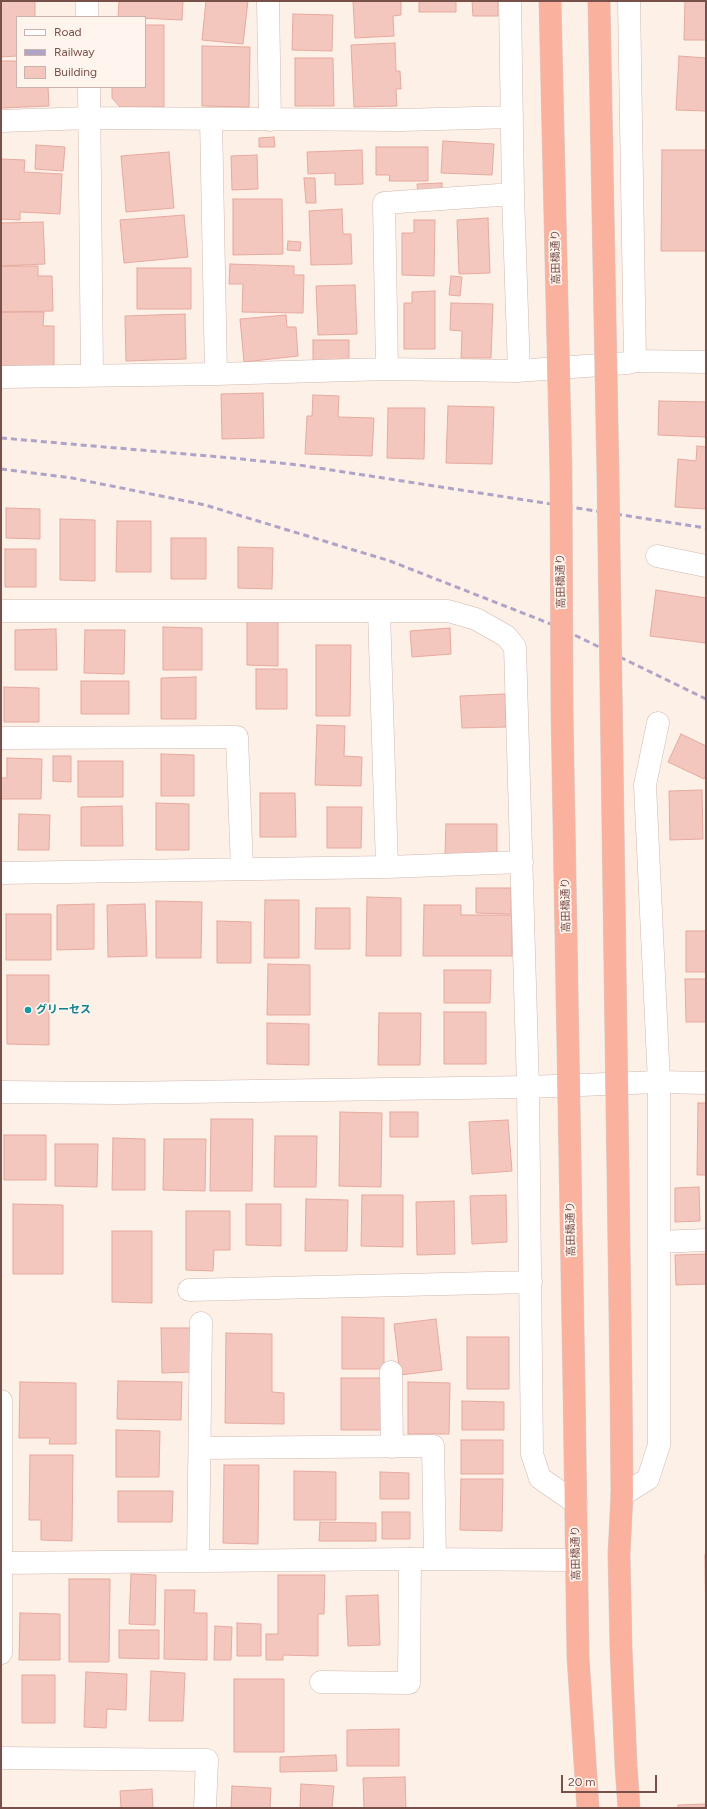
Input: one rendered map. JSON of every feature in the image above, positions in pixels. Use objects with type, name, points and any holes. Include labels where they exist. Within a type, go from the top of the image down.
[{"type":"highway","name":"高田橋通り","points":[[550,1],[561,474],[562,718],[578,1656],[588,1808]]},
{"type":"highway","points":[[599,1],[608,485],[621,1384],[622,1495],[619,1554],[621,1648],[629,1808]]},
{"type":"street","points":[[87,1],[87,16]]},
{"type":"street","points":[[268,1],[270,120]]},
{"type":"street","points":[[510,1],[513,194],[519,371]]},
{"type":"street","points":[[629,1],[635,361]]},
{"type":"street","points":[[89,88],[92,375]]},
{"type":"street","points":[[1,121],[90,118],[401,120],[512,117]]},
{"type":"street","points":[[211,119],[216,374]]},
{"type":"street","points":[[387,369],[384,203],[513,194]]},
{"type":"street","points":[[1,377],[216,374],[387,369],[519,371],[628,363],[635,361],[706,362]]},
{"type":"street","points":[[657,556],[706,566]]},
{"type":"street","points":[[1,611],[448,611],[476,619],[506,636],[514,647],[528,1087],[532,1454],[540,1478],[576,1503]]},
{"type":"street","points":[[379,611],[386,867]]},
{"type":"street","points":[[622,1495],[648,1479],[660,1445],[659,1082],[645,785],[658,723]]},
{"type":"street","points":[[1,738],[237,737],[242,869]]},
{"type":"street","points":[[1,873],[386,867],[522,862]]},
{"type":"street","points":[[1,1092],[118,1093],[528,1087],[659,1082],[706,1083]]},
{"type":"street","points":[[659,1242],[706,1240]]},
{"type":"street","points":[[189,1290],[531,1282]]},
{"type":"street","points":[[198,1561],[201,1323]]},
{"type":"street","points":[[391,1372],[392,1447]]},
{"type":"street","points":[[1,1401],[1,1653]]},
{"type":"street","points":[[200,1448],[433,1446],[435,1559]]},
{"type":"street","points":[[1,1563],[410,1559],[576,1560]]},
{"type":"street","points":[[321,1682],[409,1683],[410,1559]]},
{"type":"street","points":[[1,1758],[207,1760],[206,1808]]},
{"type":"building","points":[[1,1],[35,1],[35,16],[16,16],[16,56],[1,57]]},
{"type":"building","points":[[119,1],[183,1],[182,20],[146,18],[146,16],[118,16]]},
{"type":"building","points":[[206,1],[248,1],[243,44],[202,40]]},
{"type":"building","points":[[353,1],[401,1],[401,15],[393,16],[394,36],[355,38]]},
{"type":"building","points":[[419,1],[456,1],[456,12],[419,12]]},
{"type":"building","points":[[472,1],[498,1],[498,16],[473,16]]},
{"type":"building","points":[[685,1],[706,1],[706,40],[684,40]]},
{"type":"building","points":[[293,14],[333,15],[332,51],[292,50]]},
{"type":"building","points":[[146,25],[164,25],[164,107],[120,107],[112,98],[112,88],[146,88]]},
{"type":"building","points":[[395,43],[396,71],[400,71],[401,89],[396,89],[397,106],[354,107],[351,45]]},
{"type":"building","points":[[202,46],[250,47],[249,107],[202,106]]},
{"type":"building","points":[[679,56],[706,58],[706,111],[676,110]]},
{"type":"building","points":[[295,58],[333,58],[334,106],[295,106]]},
{"type":"building","points":[[1,61],[16,61],[16,88],[48,88],[49,106],[1,108]]},
{"type":"building","points":[[274,137],[275,147],[259,147],[259,138]]},
{"type":"building","points":[[443,141],[494,144],[492,175],[441,173]]},
{"type":"building","points":[[36,145],[65,147],[63,171],[35,169]]},
{"type":"building","points":[[376,147],[428,147],[428,181],[389,181],[390,175],[376,175]]},
{"type":"building","points":[[362,150],[363,184],[335,185],[335,173],[308,174],[307,152]]},
{"type":"building","points":[[662,150],[706,150],[706,251],[661,251]]},
{"type":"building","points":[[169,152],[174,208],[126,212],[121,156]]},
{"type":"building","points":[[257,155],[258,189],[232,190],[231,156]]},
{"type":"building","points":[[1,159],[25,160],[24,172],[62,174],[60,214],[20,212],[20,220],[1,219]]},
{"type":"building","points":[[304,178],[315,178],[316,203],[306,203]]},
{"type":"building","points":[[442,183],[442,193],[418,193],[417,184]]},
{"type":"building","points":[[233,199],[282,199],[283,254],[233,255]]},
{"type":"building","points":[[342,209],[343,234],[351,234],[352,264],[311,265],[309,211]]},
{"type":"building","points":[[184,215],[188,257],[124,263],[120,220]]},
{"type":"building","points":[[488,218],[490,273],[459,274],[457,220]]},
{"type":"building","points":[[414,220],[435,220],[434,276],[402,275],[402,233],[414,233]]},
{"type":"building","points":[[43,222],[45,264],[1,266],[1,223]]},
{"type":"building","points":[[288,241],[301,242],[300,251],[287,250]]},
{"type":"building","points":[[230,264],[294,266],[294,275],[304,275],[303,313],[242,312],[243,284],[229,284]]},
{"type":"building","points":[[1,266],[38,266],[38,276],[52,276],[53,311],[1,312]]},
{"type":"building","points":[[137,268],[191,268],[191,309],[137,309]]},
{"type":"building","points":[[451,276],[462,277],[460,296],[449,295]]},
{"type":"building","points":[[355,285],[357,334],[318,335],[316,286]]},
{"type":"building","points":[[435,291],[435,349],[404,349],[404,303],[412,303],[412,292]]},
{"type":"building","points":[[451,303],[493,304],[491,358],[461,358],[462,331],[450,330]]},
{"type":"building","points":[[1,312],[44,312],[43,326],[54,326],[54,369],[1,369]]},
{"type":"building","points":[[185,314],[186,359],[126,361],[125,316]]},
{"type":"building","points":[[286,315],[287,327],[296,327],[298,356],[244,362],[240,319]]},
{"type":"building","points":[[313,340],[349,340],[349,360],[313,361]]},
{"type":"building","points":[[263,393],[264,438],[222,439],[221,394]]},
{"type":"building","points":[[313,395],[339,396],[338,417],[374,418],[372,456],[305,454],[307,416],[312,416]]},
{"type":"building","points":[[659,401],[706,402],[706,437],[658,435]]},
{"type":"building","points":[[448,406],[494,407],[492,464],[446,463]]},
{"type":"building","points":[[388,408],[425,408],[424,459],[387,458]]},
{"type":"building","points":[[697,446],[706,447],[706,509],[675,507],[678,459],[696,461]]},
{"type":"building","points":[[6,508],[40,509],[40,539],[6,538]]},
{"type":"building","points":[[60,519],[95,520],[95,581],[60,580]]},
{"type":"building","points":[[117,521],[151,521],[151,572],[116,572]]},
{"type":"building","points":[[171,538],[206,538],[206,579],[171,579]]},
{"type":"building","points":[[238,547],[273,548],[272,589],[238,588]]},
{"type":"building","points":[[5,549],[36,549],[36,587],[5,587]]},
{"type":"building","points":[[656,590],[706,598],[706,643],[650,636]]},
{"type":"building","points":[[247,621],[278,621],[278,666],[247,665]]},
{"type":"building","points":[[163,627],[202,628],[202,670],[163,670]]},
{"type":"building","points":[[450,628],[451,654],[412,657],[410,631]]},
{"type":"building","points":[[56,629],[57,670],[15,670],[15,630]]},
{"type":"building","points":[[85,630],[125,630],[124,674],[84,673]]},
{"type":"building","points":[[316,645],[351,645],[350,716],[316,716]]},
{"type":"building","points":[[256,669],[287,669],[287,709],[256,709]]},
{"type":"building","points":[[196,677],[196,719],[161,719],[161,678]]},
{"type":"building","points":[[81,681],[129,681],[129,714],[81,714]]},
{"type":"building","points":[[4,687],[39,688],[39,722],[4,722]]},
{"type":"building","points":[[505,694],[506,727],[462,728],[460,696]]},
{"type":"building","points":[[317,725],[345,726],[344,756],[362,757],[361,786],[315,785]]},
{"type":"building","points":[[681,734],[706,746],[706,775],[704,779],[668,762]]},
{"type":"building","points":[[161,754],[194,755],[194,796],[161,796]]},
{"type":"building","points":[[53,756],[71,756],[71,782],[53,781]]},
{"type":"building","points":[[7,758],[42,759],[41,799],[1,799],[1,778],[7,778]]},
{"type":"building","points":[[78,761],[123,761],[123,797],[78,797]]},
{"type":"building","points":[[702,790],[703,839],[670,840],[669,791]]},
{"type":"building","points":[[260,793],[295,793],[296,837],[260,837]]},
{"type":"building","points":[[156,803],[189,804],[189,850],[156,850]]},
{"type":"building","points":[[122,806],[123,846],[81,846],[81,807]]},
{"type":"building","points":[[327,807],[362,807],[361,848],[327,848]]},
{"type":"building","points":[[19,814],[50,815],[49,850],[18,850]]},
{"type":"building","points":[[446,824],[497,824],[497,854],[445,854]]},
{"type":"building","points":[[476,888],[511,888],[511,914],[476,913]]},
{"type":"building","points":[[367,897],[401,898],[401,956],[366,956]]},
{"type":"building","points":[[265,900],[299,900],[299,958],[264,958]]},
{"type":"building","points":[[156,901],[202,902],[201,958],[156,958]]},
{"type":"building","points":[[94,904],[94,949],[57,950],[57,905]]},
{"type":"building","points":[[145,904],[147,956],[108,957],[107,905]]},
{"type":"building","points":[[424,905],[461,905],[461,915],[512,915],[512,956],[423,956]]},
{"type":"building","points":[[316,908],[350,908],[350,949],[315,949]]},
{"type":"building","points":[[6,914],[51,914],[51,960],[6,960]]},
{"type":"building","points":[[217,921],[251,922],[251,963],[217,963]]},
{"type":"building","points":[[686,931],[706,931],[706,972],[686,972]]},
{"type":"building","points":[[268,964],[310,965],[310,1015],[267,1015]]},
{"type":"building","points":[[444,970],[491,970],[490,1003],[444,1003]]},
{"type":"building","name":"グリーセス","points":[[7,975],[49,975],[49,1045],[7,1044]]},
{"type":"building","points":[[685,979],[706,979],[706,1022],[686,1022]]},
{"type":"building","points":[[444,1012],[486,1012],[486,1064],[444,1064]]},
{"type":"building","points":[[379,1013],[421,1013],[420,1065],[378,1065]]},
{"type":"building","points":[[267,1023],[309,1024],[309,1065],[267,1064]]},
{"type":"building","points":[[698,1103],[706,1103],[706,1175],[697,1175]]},
{"type":"building","points":[[340,1112],[382,1113],[381,1187],[339,1186]]},
{"type":"building","points":[[390,1112],[418,1112],[418,1137],[390,1137]]},
{"type":"building","points":[[211,1119],[253,1119],[252,1191],[210,1191]]},
{"type":"building","points":[[508,1120],[512,1171],[472,1174],[469,1122]]},
{"type":"building","points":[[4,1135],[46,1135],[46,1180],[4,1180]]},
{"type":"building","points":[[275,1136],[317,1136],[316,1187],[274,1187]]},
{"type":"building","points":[[113,1138],[145,1139],[145,1190],[112,1190]]},
{"type":"building","points":[[164,1139],[206,1139],[205,1191],[163,1190]]},
{"type":"building","points":[[55,1144],[98,1144],[97,1187],[55,1186]]},
{"type":"building","points":[[699,1187],[700,1221],[675,1222],[675,1188]]},
{"type":"building","points":[[362,1195],[403,1195],[403,1247],[361,1246]]},
{"type":"building","points":[[506,1195],[507,1242],[472,1244],[470,1196]]},
{"type":"building","points":[[306,1199],[348,1200],[347,1251],[305,1251]]},
{"type":"building","points":[[454,1201],[455,1254],[417,1255],[416,1202]]},
{"type":"building","points":[[13,1204],[63,1205],[63,1274],[13,1274]]},
{"type":"building","points":[[246,1204],[281,1204],[281,1246],[246,1245]]},
{"type":"building","points":[[186,1211],[230,1211],[230,1250],[214,1250],[213,1271],[186,1270]]},
{"type":"building","points":[[112,1231],[152,1231],[152,1303],[112,1302]]},
{"type":"building","points":[[706,1254],[706,1284],[676,1285],[675,1255]]},
{"type":"building","points":[[342,1317],[384,1318],[384,1369],[342,1369]]},
{"type":"building","points":[[436,1319],[442,1370],[400,1375],[394,1324]]},
{"type":"building","points":[[161,1328],[192,1328],[192,1372],[162,1373]]},
{"type":"building","points":[[226,1333],[272,1334],[272,1392],[284,1393],[284,1424],[225,1423]]},
{"type":"building","points":[[467,1337],[509,1337],[509,1389],[467,1389]]},
{"type":"building","points":[[341,1378],[383,1378],[383,1430],[341,1430]]},
{"type":"building","points":[[118,1381],[182,1382],[181,1420],[117,1419]]},
{"type":"building","points":[[20,1382],[76,1383],[76,1444],[49,1444],[50,1438],[19,1438]]},
{"type":"building","points":[[408,1382],[450,1383],[449,1434],[408,1434]]},
{"type":"building","points":[[462,1401],[504,1402],[504,1430],[462,1430]]},
{"type":"building","points":[[116,1430],[160,1431],[159,1477],[116,1477]]},
{"type":"building","points":[[461,1440],[503,1440],[503,1474],[461,1474]]},
{"type":"building","points":[[30,1455],[73,1455],[72,1541],[41,1540],[41,1520],[29,1520]]},
{"type":"building","points":[[224,1465],[259,1465],[258,1544],[223,1543]]},
{"type":"building","points":[[294,1471],[336,1472],[336,1520],[294,1520]]},
{"type":"building","points":[[380,1472],[409,1473],[409,1499],[380,1499]]},
{"type":"building","points":[[461,1479],[503,1479],[502,1531],[460,1530]]},
{"type":"building","points":[[118,1491],[173,1491],[172,1522],[118,1522]]},
{"type":"building","points":[[382,1512],[410,1512],[410,1539],[382,1539]]},
{"type":"building","points":[[320,1522],[376,1523],[376,1541],[319,1541]]},
{"type":"building","points":[[705,1555],[706,1555],[706,1642]]},
{"type":"building","points":[[131,1574],[156,1575],[155,1625],[129,1624]]},
{"type":"building","points":[[278,1575],[325,1575],[324,1614],[318,1614],[318,1656],[283,1655],[283,1660],[266,1660],[266,1634],[278,1634]]},
{"type":"building","points":[[69,1579],[110,1579],[109,1662],[69,1662]]},
{"type":"building","points":[[165,1590],[195,1590],[194,1613],[207,1613],[207,1660],[164,1659]]},
{"type":"building","points":[[378,1595],[380,1645],[348,1646],[346,1596]]},
{"type":"building","points":[[20,1613],[60,1614],[60,1660],[19,1660]]},
{"type":"building","points":[[237,1623],[261,1624],[261,1656],[237,1656]]},
{"type":"building","points":[[215,1626],[232,1627],[231,1660],[214,1660]]},
{"type":"building","points":[[119,1630],[159,1630],[159,1659],[119,1658]]},
{"type":"building","points":[[151,1671],[185,1673],[183,1721],[149,1721]]},
{"type":"building","points":[[86,1672],[127,1674],[126,1710],[107,1709],[106,1728],[84,1727]]},
{"type":"building","points":[[22,1675],[55,1675],[55,1723],[22,1723]]},
{"type":"building","points":[[234,1679],[284,1679],[284,1752],[234,1752]]},
{"type":"building","points":[[399,1729],[399,1766],[347,1766],[347,1730]]},
{"type":"building","points":[[336,1755],[337,1771],[280,1772],[280,1757]]},
{"type":"building","points":[[405,1777],[406,1808],[364,1808],[363,1778]]},
{"type":"building","points":[[301,1784],[334,1786],[332,1808],[300,1808]]},
{"type":"building","points":[[232,1786],[271,1788],[270,1808],[231,1808]]},
{"type":"building","points":[[152,1789],[153,1808],[121,1808],[120,1791]]},
{"type":"building","points":[[706,1804],[706,1808],[678,1808],[678,1805]]},
{"type":"railway","points":[[1,438],[299,465],[706,528]]},
{"type":"railway","points":[[1,469],[72,478],[205,505],[390,561],[556,626],[706,699]]},
{"type":"place","name":"グリーセス","points":[[28,1010]]}]
